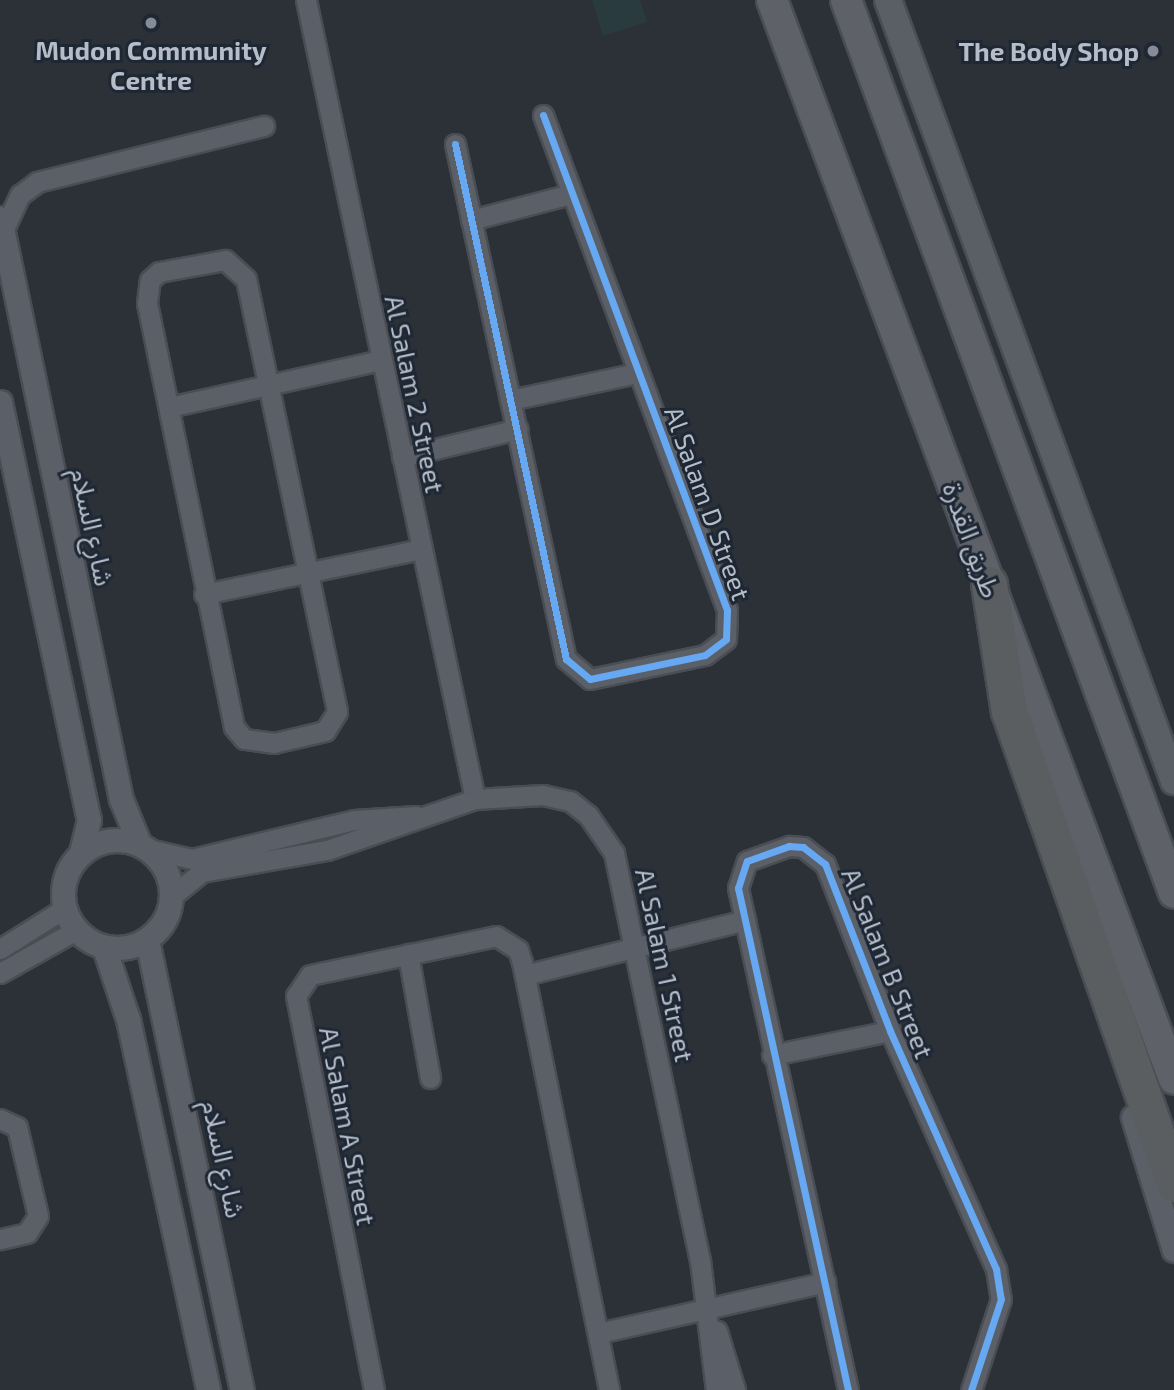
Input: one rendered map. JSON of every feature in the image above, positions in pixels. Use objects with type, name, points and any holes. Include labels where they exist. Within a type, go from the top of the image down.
[{"type":"highway","points":[[989,584],[1009,710],[1108,1005],[1174,1184]]},
{"type":"main road","name":"طريق القدرة","points":[[772,0],[1174,1079]]},
{"type":"main road","points":[[846,0],[1174,893]]},
{"type":"main road","points":[[890,0],[898,30],[1174,781]]},
{"type":"street","name":"Al Salam 2 Street","points":[[306,0],[475,799]]},
{"type":"street","name":"Al Salam D Street","points":[[455,144],[566,659],[575,672],[606,678],[716,650],[726,639],[727,610],[543,115]]},
{"type":"street","points":[[1,225],[20,195],[37,182],[264,126]]},
{"type":"street","points":[[471,220],[571,194]]},
{"type":"street","name":"شارع السلام","points":[[1,225],[121,799],[144,846]]},
{"type":"street","points":[[225,260],[242,270],[269,387],[303,574],[337,712],[326,731],[274,743],[244,739],[234,727],[204,593],[169,407],[146,292],[159,272],[225,260]]},
{"type":"street","points":[[169,407],[269,387],[381,360]]},
{"type":"street","points":[[510,400],[637,373]]},
{"type":"street","points":[[0,402],[89,820],[81,853],[67,873],[65,908],[76,930],[104,947],[128,1019],[208,1390]]},
{"type":"street","points":[[402,457],[517,429]]},
{"type":"street","points":[[204,593],[421,550]]},
{"type":"street","name":"Al Salam 1 Street","points":[[144,846],[192,859],[349,832],[424,816],[475,799],[543,795],[570,801],[605,831],[635,949],[708,1304],[735,1390]]},
{"type":"street","name":"Al Salam 1 Street","points":[[172,896],[202,873],[349,832]]},
{"type":"street","points":[[81,853],[117,839],[144,846],[170,878],[172,896],[165,921],[147,940],[104,947]]},
{"type":"street","name":"Al Salam B Street","points":[[848,1390],[772,1055],[738,888],[747,861],[758,852],[789,846],[816,853],[890,1031],[1001,1284],[998,1314],[971,1390]]},
{"type":"street","points":[[0,949],[65,908]]},
{"type":"street","points":[[525,975],[745,920]]},
{"type":"street","points":[[0,973],[76,930]]},
{"type":"street","name":"Al Salam A Street","points":[[374,1390],[296,996],[310,975],[496,936],[518,950],[525,975],[609,1390]]},
{"type":"street","name":"شارع السلام","points":[[147,940],[242,1390]]},
{"type":"street","points":[[408,954],[430,1078]]},
{"type":"street","points":[[1108,1005],[1117,1064],[1174,1250]]},
{"type":"street","name":"Al Salam B Street","points":[[772,1055],[890,1031]]},
{"type":"street","points":[[0,1119],[17,1128],[38,1216],[27,1233],[0,1239]]},
{"type":"street","points":[[598,1333],[708,1304],[825,1282]]},
{"type":"street","name":"Al Salam 1 Street","points":[[708,1304],[716,1390]]},
{"type":"shaded area","points":[[592,0],[640,0],[647,22],[603,36]]},
{"type":"cycle path","points":[[455,144],[566,659],[590,679],[705,655],[726,639],[727,610],[543,115]]},
{"type":"cycle path","points":[[848,1390],[738,888],[747,861],[789,846],[803,847],[825,864],[890,1031],[996,1269],[1001,1299],[971,1390]]},
{"type":"place","name":"Mudon Community Centre","points":[[151,23]]},
{"type":"place","name":"The Body Shop","points":[[1153,51]]}]
